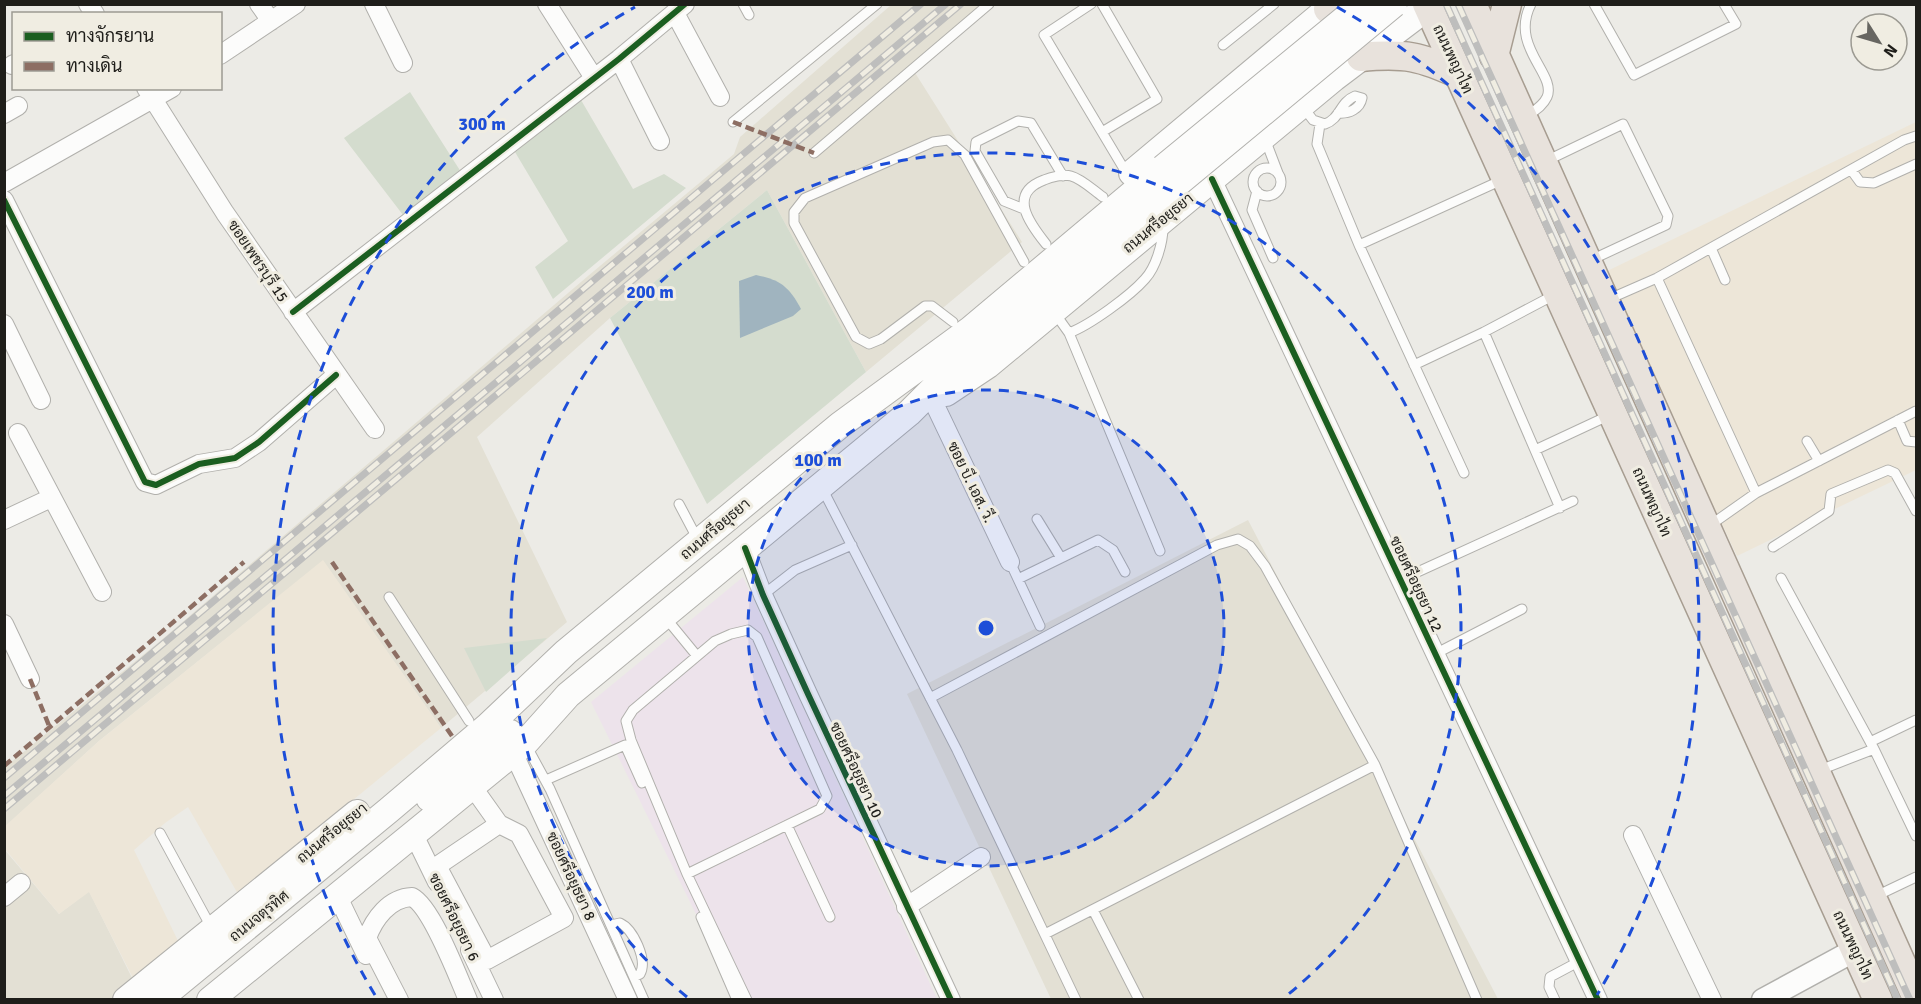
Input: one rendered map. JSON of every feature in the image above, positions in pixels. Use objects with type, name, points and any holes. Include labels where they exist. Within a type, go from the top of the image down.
[{"type":"main road","name":"ถนนศรีอยุธยา","points":[[401,822],[472,786],[519,747],[568,695],[909,413],[956,366],[1364,4]]},
{"type":"main road","name":"ถนนศรีอยุธยา","points":[[210,999],[338,897],[401,822],[488,726],[542,674],[889,387],[971,329],[1395,4]]},
{"type":"main road","points":[[1472,4],[1541,163],[1917,996]]},
{"type":"main road","points":[[1494,56],[1507,4]]},
{"type":"main road","name":"ถนนศรีอยุธยา","points":[[909,413],[933,401],[988,364],[1334,78],[1429,5]]},
{"type":"main road","name":"ถนนพญาไท","points":[[1429,5],[1878,999]]},
{"type":"main road","name":"ถนนศรีอยุธยา","points":[[889,387],[953,322],[1300,34],[1330,6]]},
{"type":"main road","points":[[1300,34],[1333,32],[1344,38],[1345,52],[1334,78]]},
{"type":"main road","points":[[1361,57],[1399,54],[1423,58],[1461,75]]},
{"type":"main road","name":"ถนนศรีอยุธยา","points":[[126,999],[497,699],[542,674]]},
{"type":"main road","name":"ถนนศรีอยุธยา","points":[[401,822],[521,724],[568,695]]},
{"type":"main road","name":"ถนนจตุรทิศ","points":[[158,999],[401,822]]},
{"type":"main road","name":"ถนนจตุรทิศ","points":[[183,999],[401,822]]},
{"type":"street","points":[[259,4],[271,21]]},
{"type":"street","points":[[222,54],[296,4]]},
{"type":"street","points":[[374,4],[403,63]]},
{"type":"street","points":[[548,4],[594,78]]},
{"type":"street","points":[[293,312],[680,9],[720,97]]},
{"type":"street","points":[[619,59],[660,141]]},
{"type":"street","points":[[4,183],[150,94],[165,90]]},
{"type":"street","name":"ซอยเพชรบุรี 15","points":[[150,94],[225,213],[375,429]]},
{"type":"street","name":"ซอยศรีอยุธยา 12","points":[[1212,179],[1598,999]]},
{"type":"street","points":[[4,200],[145,482],[156,485],[199,464],[235,458],[259,442],[336,375]]},
{"type":"street","points":[[4,324],[41,400]]},
{"type":"street","name":"ซอย บี. เอส. วี.","points":[[933,401],[1014,571]]},
{"type":"street","points":[[18,433],[102,592]]},
{"type":"street","points":[[4,520],[51,498]]},
{"type":"street","name":"ซอยศรีอยุธยา 10","points":[[745,548],[763,595],[906,907],[951,999]]},
{"type":"street","points":[[4,624],[30,679]]},
{"type":"street","name":"ซอยศรีอยุธยา 8","points":[[519,747],[628,999]]},
{"type":"street","points":[[472,786],[499,824],[519,834],[564,918],[487,960],[437,866],[499,824]]},
{"type":"street","name":"ซอยศรีอยุธยา 6","points":[[401,822],[463,935],[494,999]]},
{"type":"street","points":[[1633,835],[1712,999]]},
{"type":"street","points":[[906,907],[981,857]]},
{"type":"street","points":[[4,897],[21,883]]},
{"type":"street","points":[[338,897],[388,999]]},
{"type":"street","points":[[399,999],[367,938],[376,917],[391,904],[404,897],[411,897],[419,901],[446,949],[468,999]]},
{"type":"street","points":[[446,949],[463,935]]},
{"type":"street","points":[[1763,999],[1855,950]]},
{"type":"lane","points":[[743,4],[748,15]]},
{"type":"lane","points":[[733,122],[877,4]]},
{"type":"lane","points":[[814,153],[989,4]]},
{"type":"lane","points":[[1091,4],[1044,35],[1128,176]]},
{"type":"lane","points":[[1102,4],[1157,99],[1102,132]]},
{"type":"lane","points":[[1223,45],[1274,4]]},
{"type":"lane","points":[[1522,120],[1542,105],[1548,96],[1547,84],[1524,35],[1525,16],[1531,4]]},
{"type":"lane","points":[[1594,4],[1634,75],[1736,24],[1724,4]]},
{"type":"lane","points":[[1302,105],[1309,116],[1320,123],[1330,122],[1338,113]]},
{"type":"lane","points":[[1024,209],[1004,201],[975,151],[976,142],[1018,121],[1026,121],[1031,123],[1064,176]]},
{"type":"lane","points":[[1320,123],[1317,144],[1359,245],[1464,473]]},
{"type":"lane","points":[[1541,163],[1623,124],[1668,216],[1666,225],[1655,232],[1586,262]]},
{"type":"lane","points":[[1604,301],[1657,278],[1904,140],[1917,136]]},
{"type":"lane","points":[[1257,191],[1266,196],[1275,193],[1281,182],[1264,137]]},
{"type":"lane","points":[[953,322],[932,306],[925,306],[881,339],[869,344],[856,337],[794,223],[794,212],[805,198],[933,142],[948,140],[965,155],[1024,262]]},
{"type":"lane","points":[[1852,171],[1860,182],[1874,183],[1917,164]]},
{"type":"lane","points":[[1274,258],[1252,210],[1257,191],[1254,180],[1258,172],[1266,168],[1278,173]]},
{"type":"lane","points":[[1046,244],[1029,223],[1024,209],[1025,193],[1031,187],[1041,181],[1070,175],[1102,197]]},
{"type":"lane","points":[[1359,245],[1507,178]]},
{"type":"lane","points":[[1069,333],[1084,327],[1146,279],[1155,262],[1163,234],[1163,219]]},
{"type":"lane","points":[[1711,248],[1725,280]]},
{"type":"lane","points":[[1657,278],[1756,493]]},
{"type":"lane","points":[[1413,365],[1484,332],[1558,292]]},
{"type":"lane","points":[[1053,310],[1069,333],[1160,550]]},
{"type":"lane","points":[[1484,332],[1560,508]]},
{"type":"lane","points":[[1705,528],[1756,493],[1917,411]]},
{"type":"lane","points":[[1535,450],[1612,413]]},
{"type":"lane","points":[[1898,420],[1907,441],[1917,442]]},
{"type":"lane","points":[[1807,441],[1819,461]]},
{"type":"lane","points":[[1773,547],[1829,511],[1831,494],[1888,470],[1895,474],[1917,511]]},
{"type":"lane","points":[[821,485],[930,698],[1076,999]]},
{"type":"lane","points":[[1400,580],[1573,501]]},
{"type":"lane","points":[[679,504],[699,543]]},
{"type":"lane","points":[[1037,519],[1061,558]]},
{"type":"lane","points":[[930,698],[1217,545],[1238,539],[1250,546],[1266,566],[1375,765],[1477,999]]},
{"type":"lane","points":[[1040,626],[1014,571],[1061,558],[1098,540],[1113,550],[1125,572]]},
{"type":"lane","points":[[763,595],[795,570],[852,545]]},
{"type":"lane","points":[[1781,578],[1913,819],[1917,836]]},
{"type":"lane","points":[[388,597],[469,721]]},
{"type":"lane","points":[[1435,654],[1522,609]]},
{"type":"lane","points":[[663,615],[697,656]]},
{"type":"lane","points":[[687,874],[820,809],[827,795],[757,637],[748,630],[715,641],[633,710],[626,721],[631,740],[687,874],[747,999]]},
{"type":"lane","points":[[1815,772],[1872,746],[1917,720]]},
{"type":"lane","points":[[546,780],[625,745],[737,999]]},
{"type":"lane","points":[[519,747],[546,780],[644,999]]},
{"type":"lane","points":[[1045,934],[1375,765]]},
{"type":"lane","points":[[787,825],[830,917]]},
{"type":"lane","points":[[160,833],[212,930]]},
{"type":"lane","points":[[1872,898],[1917,877]]},
{"type":"lane","points":[[1093,910],[1139,999]]},
{"type":"lane","points":[[611,926],[620,923],[630,930],[643,962],[640,974],[634,977]]},
{"type":"lane","points":[[1555,999],[1549,987],[1550,977],[1580,961]]},
{"type":"shaded area","points":[[891,5],[986,5],[912,68],[1022,242],[866,372],[767,190],[610,318],[477,437],[567,622],[441,728],[323,561],[99,741],[5,827],[5,767],[159,642],[734,154],[740,137]]},
{"type":"shaded area","points":[[410,92],[461,172],[403,215],[344,138]]},
{"type":"shaded area","points":[[581,100],[633,189],[664,174],[686,188],[553,299],[535,267],[568,241],[515,152]]},
{"type":"shaded area","points":[[1916,122],[1916,470],[1737,556],[1603,273]]},
{"type":"shaded area","points":[[767,190],[866,372],[707,504],[610,318]]},
{"type":"shaded area","points":[[1248,520],[1498,999],[1051,999],[907,694]]},
{"type":"shaded area","points":[[323,560],[441,728],[238,894],[188,807],[165,823],[134,850],[180,945],[135,982],[89,892],[59,914],[5,849],[4,827],[99,741]]},
{"type":"shaded area","points":[[743,577],[937,999],[738,999],[591,702]]},
{"type":"shaded area","points":[[547,638],[486,692],[464,648]]},
{"type":"shaded area","points":[[4,849],[59,914],[89,891],[134,982],[112,999],[5,999]]},
{"type":"water","points":[[756,275],[778,282],[788,290],[801,309],[793,316],[740,338],[739,281]]},
{"type":"railway","points":[[4,778],[921,4]]},
{"type":"railway","points":[[4,796],[946,4]]},
{"type":"railway","points":[[4,809],[961,4]]},
{"type":"railway","points":[[1446,4],[1898,1000]]},
{"type":"railway","points":[[1458,4],[1910,1000]]},
{"type":"marked path","points":[[733,122],[814,153]]},
{"type":"marked path","points":[[4,766],[244,562]]},
{"type":"marked path","points":[[332,562],[452,736]]},
{"type":"marked path","points":[[30,679],[50,728]]},
{"type":"cycle path","points":[[293,312],[619,59],[685,4]]},
{"type":"cycle path","points":[[1212,179],[1598,1000]]},
{"type":"cycle path","points":[[4,200],[145,482],[156,485],[199,464],[235,458],[259,442],[336,375]]},
{"type":"cycle path","points":[[745,548],[763,595],[808,694],[951,1000]]}]
